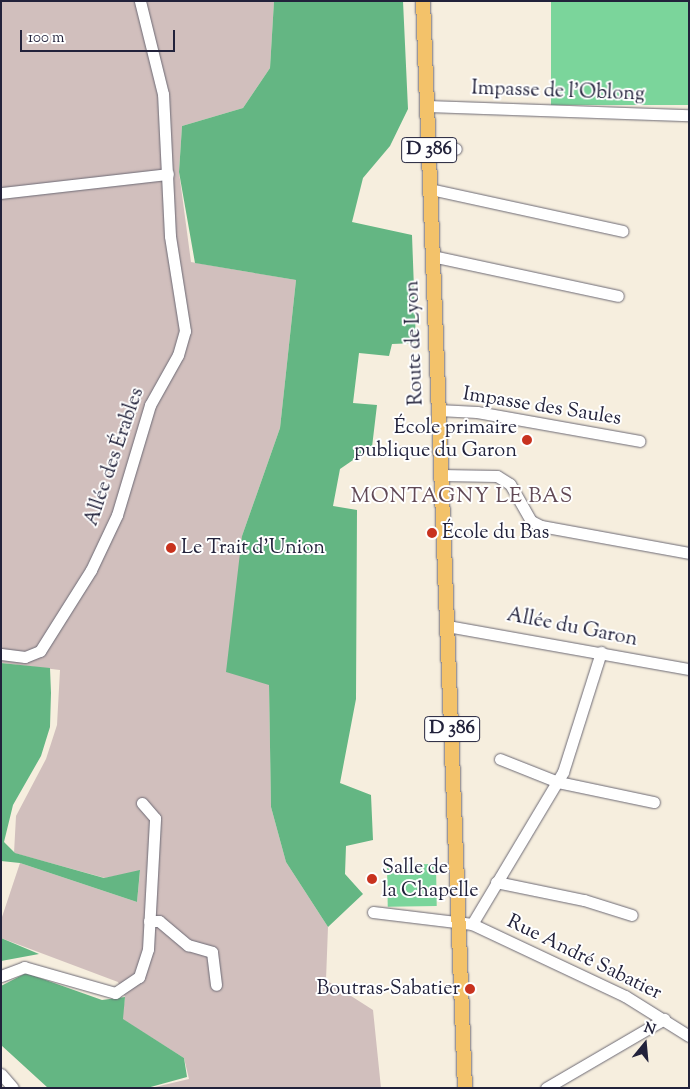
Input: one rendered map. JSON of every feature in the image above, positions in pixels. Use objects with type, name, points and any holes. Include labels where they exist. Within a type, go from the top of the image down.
[{"type":"main road","name":"Route de Lyon","points":[[423,1],[458,922]]},
{"type":"main road","name":"D 386","points":[[458,922],[465,1088]]},
{"type":"street","name":"Allée des Érables","points":[[1,654],[25,657],[40,651],[105,542],[147,412],[182,342],[186,314],[170,236],[163,94],[140,1]]},
{"type":"street","name":"Impasse de l'Oblong","points":[[427,106],[689,115]]},
{"type":"street","points":[[429,145],[456,149]]},
{"type":"street","points":[[1,193],[168,174]]},
{"type":"street","points":[[430,189],[622,231]]},
{"type":"street","points":[[432,256],[618,296]]},
{"type":"street","name":"Impasse des Saules","points":[[438,410],[476,412],[639,441]]},
{"type":"street","points":[[441,475],[497,476],[510,484],[531,521],[541,526],[689,553]]},
{"type":"street","name":"Allée du Garon","points":[[447,626],[689,669]]},
{"type":"street","points":[[472,924],[558,782],[601,652]]},
{"type":"street","points":[[500,759],[558,782],[654,802]]},
{"type":"street","points":[[1,976],[24,967],[115,993],[138,977],[148,949],[155,818],[142,803]]},
{"type":"street","points":[[496,882],[584,900],[632,915]]},
{"type":"street","name":"Rue André Sabatier","points":[[373,912],[472,924],[664,1019],[689,1036]]},
{"type":"street","points":[[149,920],[159,922],[188,945],[212,952],[216,985]]},
{"type":"street","points":[[546,1088],[664,1019]]},
{"type":"street","points":[[1,1074],[13,1088]]},
{"type":"shaded area","points":[[1,1],[274,1],[270,68],[243,108],[182,126],[179,172],[191,262],[296,280],[280,428],[242,536],[269,685],[271,807],[286,862],[328,927],[326,980],[373,1010],[381,1088],[151,1088],[189,1079],[184,1058],[122,1019],[125,997],[118,982],[1,938],[1,920],[20,863],[137,902],[140,871],[105,878],[14,853],[16,816],[46,759],[57,725],[60,670],[1,663]]},
{"type":"green space","points":[[274,1],[403,1],[408,109],[390,146],[363,178],[352,222],[412,235],[416,343],[392,344],[389,356],[359,353],[353,403],[377,405],[372,447],[340,469],[333,506],[357,510],[356,699],[340,783],[371,795],[373,840],[346,846],[345,874],[363,894],[328,927],[286,862],[271,807],[269,685],[226,672],[242,536],[280,428],[296,280],[195,263],[179,172],[182,126],[243,108],[270,68]]},
{"type":"green space","points":[[551,1],[689,1],[689,105],[551,105]]},
{"type":"green space","points":[[1,663],[50,668],[51,693],[50,727],[41,756],[13,805],[4,842],[15,853],[104,878],[140,870],[137,902],[20,863],[1,861]]},
{"type":"green space","points":[[436,864],[437,906],[388,907],[387,865]]},
{"type":"green space","points":[[1,938],[39,954],[1,961]]},
{"type":"green space","points":[[26,973],[102,1000],[125,997],[123,1019],[184,1058],[187,1077],[147,1088],[48,1088],[1,1045],[1,986]]},
{"type":"place","name":"École primaire publique du Garon","points":[[527,440]]},
{"type":"place","name":"École du Bas","points":[[432,533]]},
{"type":"place","name":"Le Trait d'Union","points":[[171,548]]},
{"type":"place","name":"Salle de la Chapelle","points":[[372,879]]},
{"type":"place","name":"Boutras-Sabatier","points":[[470,989]]},
{"type":"district","name":"MONTAGNY LE BAS","points":[[462,497]]}]
